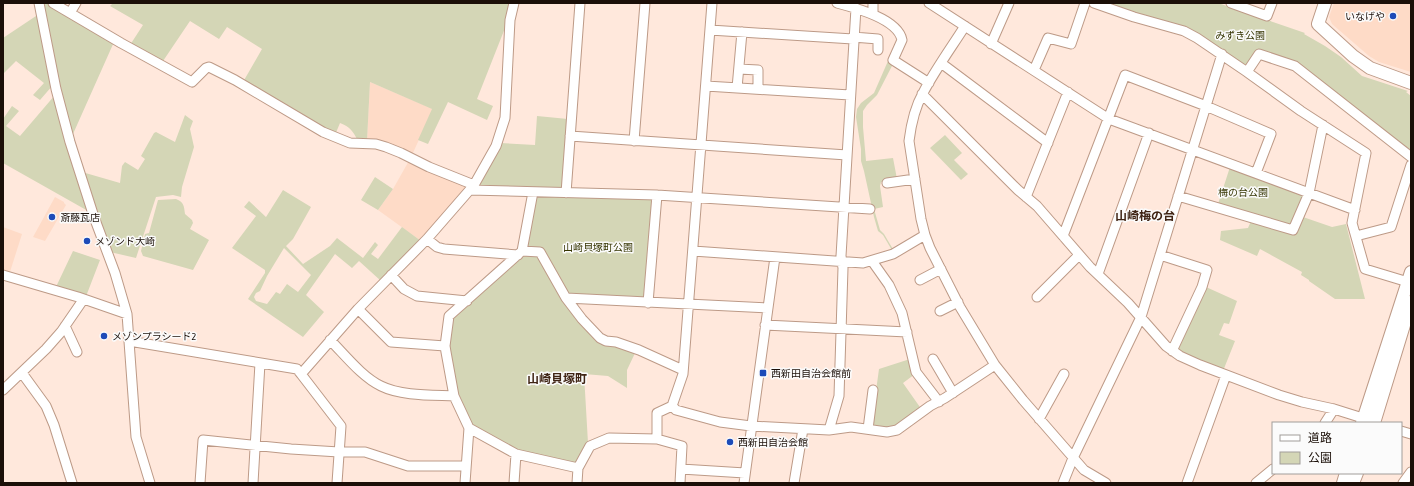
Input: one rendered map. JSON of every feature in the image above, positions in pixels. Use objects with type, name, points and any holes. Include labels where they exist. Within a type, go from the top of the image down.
[{"type":"street","points":[[39,3],[56,89],[70,142],[94,217],[115,273],[127,314],[136,437],[150,483]]},
{"type":"street","points":[[53,3],[192,82],[206,68],[209,67],[236,80],[323,132],[350,143],[376,144],[401,152],[472,188],[533,192],[657,195],[870,210]]},
{"type":"street","points":[[70,13],[76,3]]},
{"type":"street","points":[[301,374],[358,309],[427,239],[472,188],[496,146],[505,118],[510,20],[514,3]]},
{"type":"street","points":[[566,193],[580,3]]},
{"type":"street","points":[[634,141],[645,3]]},
{"type":"street","points":[[657,439],[657,413],[672,406],[683,370],[712,3]]},
{"type":"street","points":[[838,3],[873,14],[892,26],[901,36],[902,40],[893,60],[929,83]]},
{"type":"street","points":[[873,3],[873,14]]},
{"type":"street","points":[[929,3],[1109,118],[1355,210]]},
{"type":"street","points":[[991,44],[1009,3]]},
{"type":"street","points":[[1034,70],[1048,38],[1071,44],[1085,3]]},
{"type":"street","points":[[1094,3],[1134,17],[1184,31],[1197,38],[1366,153],[1352,223],[1365,269],[1410,277],[1370,422]]},
{"type":"street","points":[[1231,3],[1267,16],[1272,3]]},
{"type":"street","points":[[1325,3],[1318,24],[1361,62],[1376,70],[1411,83]]},
{"type":"street","points":[[829,430],[839,396],[844,268],[841,256],[843,208],[856,8]]},
{"type":"street","points":[[964,26],[922,94],[914,114],[909,141],[921,219],[925,235],[958,302],[995,365],[1072,458],[1084,470],[1106,483]]},
{"type":"street","points":[[710,30],[878,39],[878,50]]},
{"type":"street","points":[[738,88],[742,32]]},
{"type":"street","points":[[1063,483],[1072,458],[1141,317],[1222,54]]},
{"type":"street","points":[[1247,72],[1259,54],[1295,66],[1411,157]]},
{"type":"street","points":[[942,63],[1048,143]]},
{"type":"street","points":[[739,69],[758,70],[758,89]]},
{"type":"street","points":[[1063,236],[1125,75],[1206,106],[1271,134],[1256,173]]},
{"type":"street","points":[[706,86],[850,95]]},
{"type":"street","points":[[1026,197],[1068,92]]},
{"type":"street","points":[[922,94],[1046,216],[1079,255],[1141,317],[1172,351],[1200,365],[1226,375],[1302,402],[1334,409],[1370,422]]},
{"type":"street","points":[[1178,196],[1293,230],[1309,193],[1323,125]]},
{"type":"street","points":[[1098,274],[1150,133]]},
{"type":"street","points":[[570,136],[847,155]]},
{"type":"street","points":[[1356,236],[1391,227],[1411,165]]},
{"type":"street","points":[[887,183],[915,179]]},
{"type":"street","points":[[465,483],[470,428],[454,396],[445,346],[449,316],[520,253],[533,192]]},
{"type":"street","points":[[648,303],[657,195]]},
{"type":"street","points":[[693,251],[863,263],[893,254],[925,235]]},
{"type":"street","points":[[427,239],[444,249],[520,253],[540,252],[566,298],[582,319],[600,338],[639,350],[683,370]]},
{"type":"street","points":[[1037,297],[1079,255]]},
{"type":"street","points":[[1160,256],[1207,270],[1202,287],[1172,351]]},
{"type":"street","points":[[744,483],[775,257]]},
{"type":"street","points":[[872,261],[896,298],[902,313],[916,372],[938,402]]},
{"type":"street","points":[[920,280],[941,269]]},
{"type":"street","points":[[3,275],[127,314]]},
{"type":"street","points":[[391,276],[404,289],[417,296],[466,301]]},
{"type":"street","points":[[566,298],[767,308]]},
{"type":"street","points":[[3,390],[46,348],[65,326],[83,300]]},
{"type":"street","points":[[940,311],[958,302]]},
{"type":"street","points":[[1370,422],[1411,302]]},
{"type":"street","points":[[358,309],[391,342],[445,346]]},
{"type":"street","points":[[765,325],[907,332]]},
{"type":"street","points":[[65,326],[77,352]]},
{"type":"street","points":[[330,340],[367,377],[381,386],[395,391],[454,396]]},
{"type":"street","points":[[129,341],[297,369],[341,426],[337,483]]},
{"type":"street","points":[[933,359],[953,393]]},
{"type":"street","points":[[253,483],[260,362]]},
{"type":"street","points":[[672,406],[676,410],[720,422],[751,426],[829,430],[851,427],[887,432],[897,430],[930,406],[953,393],[995,365]]},
{"type":"street","points":[[22,373],[46,406],[54,425],[72,483]]},
{"type":"street","points":[[1039,419],[1064,374]]},
{"type":"street","points":[[1187,483],[1226,375]]},
{"type":"street","points":[[868,429],[873,390]]},
{"type":"street","points":[[1326,422],[1334,409]]},
{"type":"street","points":[[470,428],[516,454],[578,468]]},
{"type":"street","points":[[794,483],[803,429]]},
{"type":"street","points":[[577,483],[578,468],[590,446],[609,438],[657,439],[682,446],[680,483]]},
{"type":"street","points":[[200,483],[203,440],[339,452],[365,452],[408,466],[466,466]]},
{"type":"street","points":[[514,483],[516,454]]},
{"type":"street","points":[[681,469],[745,473]]},
{"type":"street","points":[[1256,483],[1272,470]]},
{"type":"street","points":[[1403,483],[1411,472]]},
{"type":"shaded area","points":[[1334,3],[1411,3],[1411,72],[1379,62],[1369,56],[1332,24],[1329,17]]},
{"type":"shaded area","points":[[370,82],[433,109],[412,155],[367,141]]},
{"type":"shaded area","points":[[410,159],[470,186],[421,241],[378,210],[393,189]]},
{"type":"shaded area","points":[[55,197],[64,202],[66,205],[45,241],[33,237]]},
{"type":"shaded area","points":[[3,227],[22,234],[9,275],[3,273]]},
{"type":"green space","points":[[46,3],[49,3],[114,42],[73,134],[70,129],[60,94],[43,7]]},
{"type":"green space","points":[[113,3],[511,3],[507,23],[477,99],[493,106],[487,120],[448,102],[428,144],[418,140],[432,109],[370,82],[367,141],[358,141],[351,130],[346,126],[340,123],[335,135],[243,82],[262,49],[227,27],[219,39],[190,21],[161,64],[130,45],[143,25],[110,6]]},
{"type":"green space","name":"みずき公園","points":[[1104,3],[1218,3],[1305,33],[1304,34],[1341,57],[1362,76],[1408,91],[1406,92],[1411,96],[1411,151],[1297,63],[1287,58],[1258,49],[1248,64],[1245,65],[1202,36],[1180,25]]},
{"type":"green space","points":[[39,14],[53,85],[40,100],[33,95],[44,83],[16,61],[3,74],[3,38]]},
{"type":"green space","points":[[888,61],[893,64],[877,95],[863,111],[863,127],[866,161],[893,158],[897,179],[881,182],[880,186],[883,207],[874,209],[880,230],[884,234],[894,251],[893,252],[883,235],[878,231],[874,217],[861,161],[861,149],[856,117],[857,109],[861,103],[874,93]]},
{"type":"green space","points":[[55,95],[88,211],[3,163],[3,119],[12,106],[19,111],[6,126],[20,136]]},
{"type":"green space","points":[[185,115],[193,121],[190,129],[194,147],[182,187],[181,197],[173,195],[156,197],[136,258],[110,252],[82,172],[120,183],[122,166],[125,162],[138,170],[145,159],[141,156],[154,133],[156,132],[175,142]]},
{"type":"green space","points":[[537,116],[568,119],[563,187],[560,189],[480,187],[478,184],[500,143],[535,145]]},
{"type":"green space","points":[[945,135],[962,153],[954,160],[968,174],[961,180],[930,148]]},
{"type":"green space","name":"梅の台公園","points":[[1230,167],[1303,194],[1304,197],[1292,223],[1289,225],[1218,204]]},
{"type":"green space","points":[[375,177],[393,189],[378,210],[361,200]]},
{"type":"green space","points":[[283,190],[311,207],[293,239],[286,246],[303,264],[330,246],[337,238],[363,258],[375,242],[378,245],[371,254],[378,259],[402,227],[421,241],[381,281],[359,261],[352,268],[335,254],[306,295],[324,312],[303,337],[248,299],[265,273],[265,270],[232,248],[256,216],[244,207],[249,201],[266,217]],"holes":[[[284,248],[311,275],[298,292],[287,284],[280,294],[276,292],[267,304],[256,301],[254,297],[256,293],[260,291]]]},
{"type":"green space","name":"山崎貝塚町公園","points":[[539,196],[652,199],[654,201],[646,298],[569,296],[542,250],[529,249],[527,246],[536,198]]},
{"type":"green space","points":[[176,199],[182,203],[185,214],[192,220],[193,223],[190,229],[209,240],[193,270],[143,256],[141,251],[145,234],[149,233],[158,200]]},
{"type":"green space","points":[[1303,217],[1332,227],[1346,224],[1365,299],[1335,299],[1301,275],[1302,272],[1260,249],[1257,256],[1220,240],[1221,231],[1248,228],[1251,221],[1295,234]]},
{"type":"green space","points":[[73,251],[100,260],[85,299],[55,289]]},
{"type":"green space","points":[[536,254],[598,339],[636,351],[627,370],[627,388],[608,376],[584,374],[588,443],[577,462],[574,463],[514,449],[471,424],[458,394],[449,346],[453,318],[523,255]]},
{"type":"green space","points":[[1206,287],[1237,301],[1229,324],[1224,323],[1219,335],[1235,341],[1223,371],[1179,352],[1178,349]]},
{"type":"green space","points":[[910,359],[915,374],[903,383],[922,410],[897,428],[871,427],[879,369]]},
{"type":"place","name":"いなげや","points":[[1393,16]]},
{"type":"place","name":"斎藤瓦店","points":[[52,217]]},
{"type":"place","name":"メゾンド大崎","points":[[87,241]]},
{"type":"place","name":"メゾンプラシード2","points":[[104,336]]},
{"type":"place","name":"西新田自治会館前","points":[[763,373]]},
{"type":"place","name":"西新田自治会館","points":[[730,442]]},
{"type":"district","name":"山崎梅の台","points":[[1145,216]]},
{"type":"district","name":"山崎貝塚町","points":[[557,379]]}]
